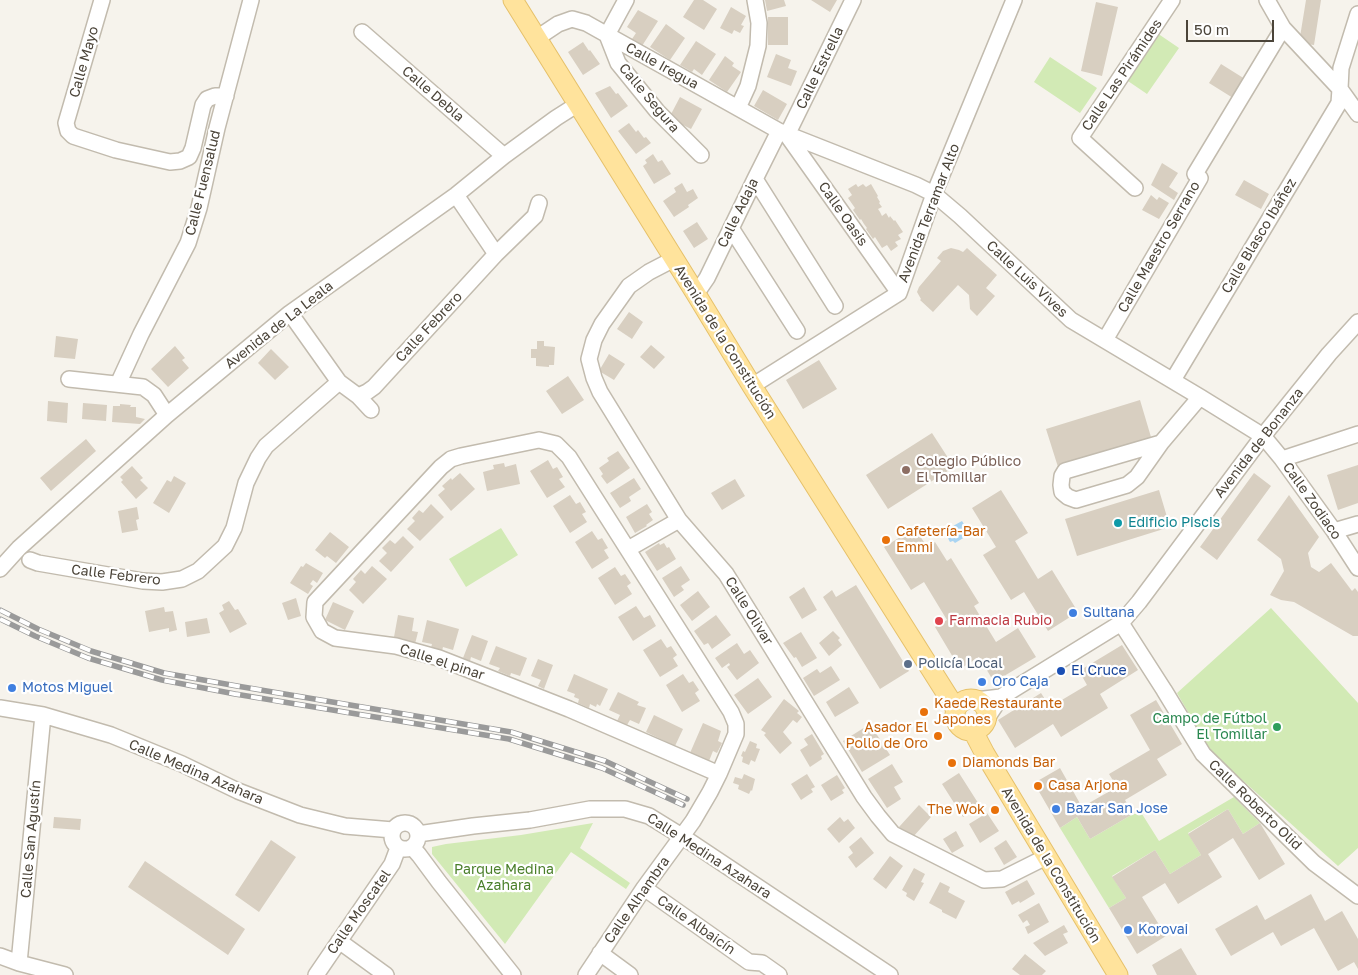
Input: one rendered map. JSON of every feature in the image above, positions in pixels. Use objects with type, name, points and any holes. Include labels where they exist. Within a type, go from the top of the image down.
[{"type":"main road","name":"Avenida de la Constitución","points":[[513,0],[752,386],[940,682],[966,702]]},
{"type":"main road","points":[[966,702],[985,706],[988,713],[981,725],[967,731],[958,725],[955,714],[966,702]]},
{"type":"main road","name":"Avenida de la Constitución","points":[[981,725],[985,754],[1118,975]]},
{"type":"street","name":"Calle Mayo","points":[[102,0],[66,123],[68,131],[73,136],[116,150],[170,162],[180,161],[189,157],[193,148],[203,105],[207,99],[215,96],[226,96]]},
{"type":"street","name":"Calle Fuensalud","points":[[118,384],[141,334],[188,243],[199,208],[252,0]]},
{"type":"street","points":[[607,35],[626,0]]},
{"type":"street","points":[[738,108],[748,86],[758,46],[759,22],[755,0]]},
{"type":"street","name":"Calle Estrella","points":[[783,134],[853,0]]},
{"type":"street","name":"Avenida Terramar Alto","points":[[752,386],[899,293],[934,194],[1014,0]]},
{"type":"street","points":[[1085,111],[1160,0]]},
{"type":"street","name":"Calle Las Pirámides","points":[[1135,188],[1080,138],[1172,0]]},
{"type":"street","points":[[1266,0],[1283,28],[1340,89],[1358,114]]},
{"type":"street","name":"Calle Blasco Ibáñez","points":[[1173,380],[1339,103],[1340,68],[1358,14]]},
{"type":"street","name":"Calle Iregua","points":[[537,38],[558,24],[572,19],[586,23],[783,134]]},
{"type":"street","name":"Calle Maestro Serrano","points":[[1105,340],[1200,178],[1195,174],[1283,28]]},
{"type":"street","name":"Calle Debla","points":[[362,32],[504,156]]},
{"type":"street","name":"Calle Segura","points":[[607,35],[618,63],[657,111],[700,155]]},
{"type":"street","name":"Avenida de La Leala","points":[[0,569],[19,548],[167,415],[290,313],[456,195],[504,156],[578,104]]},
{"type":"street","name":"Calle Adaja","points":[[696,294],[707,278],[755,179],[783,134]]},
{"type":"street","name":"Calle Luis Vives","points":[[783,134],[934,194],[1071,320],[1200,396],[1263,436]]},
{"type":"street","name":"Calle Oasis","points":[[783,134],[899,293]]},
{"type":"street","points":[[755,179],[835,306]]},
{"type":"street","points":[[456,195],[496,254]]},
{"type":"street","name":"Calle Febrero","points":[[358,396],[374,387],[496,254],[534,216],[539,203]]},
{"type":"street","points":[[731,228],[797,331]]},
{"type":"street","name":"Calle Olivar","points":[[674,259],[649,272],[629,286],[602,324],[594,340],[590,359],[594,378],[600,392],[679,520],[726,574],[864,797],[893,834],[984,880],[1002,879],[1046,857]]},
{"type":"street","points":[[290,313],[339,382],[358,396],[371,410]]},
{"type":"street","name":"Avenida de Bonanza","points":[[981,725],[1001,697],[1121,623],[1263,436],[1329,354],[1358,322]]},
{"type":"street","points":[[69,378],[142,387],[154,395],[167,415]]},
{"type":"street","name":"Calle Febrero","points":[[30,560],[38,563],[144,581],[182,580],[198,571],[225,546],[234,528],[246,483],[266,446],[339,382]]},
{"type":"street","points":[[1161,443],[1066,471],[1062,476],[1062,492],[1076,500],[1127,485],[1137,477],[1161,443],[1200,396]]},
{"type":"street","points":[[1282,459],[1358,434]]},
{"type":"street","name":"Calle Zodiaco","points":[[1263,436],[1334,531],[1358,568]]},
{"type":"street","name":"Calle el pinar","points":[[539,440],[556,444],[569,457],[628,549],[731,712],[736,724],[736,734],[719,774],[569,709],[440,658],[396,646],[335,638],[322,631],[314,617],[315,602],[324,591],[441,467],[452,459],[461,456],[539,440]]},
{"type":"street","points":[[628,549],[679,520]]},
{"type":"street","points":[[1334,531],[1358,524]]},
{"type":"street","name":"Calle Roberto Olid","points":[[1121,623],[1203,754],[1314,863],[1358,896]]},
{"type":"street","name":"Avenida de Bonanza","points":[[966,702],[1001,697]]},
{"type":"street","name":"Calle Medina Azahara","points":[[0,708],[43,715],[111,735],[300,816],[345,826],[393,830]]},
{"type":"street","name":"Calle San Agustín","points":[[19,963],[43,715]]},
{"type":"street","name":"Calle Alhambra","points":[[586,975],[644,888],[683,837],[719,774]]},
{"type":"street","name":"Calle Medina Azahara","points":[[409,843],[473,826],[530,820],[590,808],[625,809],[649,816],[683,837],[890,975]]},
{"type":"street","points":[[409,843],[415,827],[407,823],[399,824],[393,830],[393,842],[409,843],[513,975]]},
{"type":"street","name":"Calle Moscatel","points":[[316,975],[392,864],[409,843]]},
{"type":"street","name":"Calle Albaicín","points":[[644,888],[749,962],[762,963],[779,975]]},
{"type":"street","points":[[339,941],[386,975]]},
{"type":"street","points":[[600,953],[630,975]]},
{"type":"street","points":[[0,956],[65,975]]},
{"type":"green space","points":[[1157,33],[1179,48],[1147,94],[1125,79]]},
{"type":"green space","points":[[1050,57],[1097,88],[1080,113],[1034,82]]},
{"type":"green space","points":[[501,528],[518,555],[466,587],[449,559]]},
{"type":"green space","name":"Campo de Fútbol El Tomillar","points":[[1271,608],[1358,703],[1358,848],[1338,866],[1211,752],[1177,693]]},
{"type":"green space","points":[[1234,797],[1260,823],[1243,834],[1228,809],[1188,833],[1201,855],[1170,874],[1155,850],[1112,876],[1126,898],[1109,908],[1060,828],[1077,817],[1090,839],[1133,814],[1142,814],[1159,841]]},
{"type":"green space","name":"Parque Medina Azahara","points":[[593,823],[580,848],[630,883],[626,889],[571,852],[505,944],[432,854],[432,847],[446,844],[521,835]]},
{"type":"water","points":[[962,521],[970,534],[955,543],[953,541],[950,542],[944,531]]},
{"type":"building","points":[[694,0],[703,0],[717,9],[704,30],[683,17]]},
{"type":"building","points":[[765,0],[784,0],[786,6],[767,11]]},
{"type":"building","points":[[811,0],[837,0],[830,12]]},
{"type":"building","points":[[1306,0],[1321,0],[1314,45],[1299,43]]},
{"type":"building","points":[[1096,2],[1118,7],[1102,76],[1081,71]]},
{"type":"building","points":[[731,7],[746,16],[741,25],[744,26],[740,33],[734,30],[732,34],[720,28]]},
{"type":"building","points":[[638,10],[658,21],[642,46],[632,39],[636,33],[627,27]]},
{"type":"building","points":[[768,17],[788,17],[788,45],[768,45]]},
{"type":"building","points":[[666,24],[685,38],[670,60],[650,47]]},
{"type":"building","points":[[696,41],[716,54],[702,75],[694,69],[692,72],[680,65]]},
{"type":"building","points":[[583,42],[600,64],[583,75],[568,52]]},
{"type":"building","points":[[776,54],[791,60],[788,68],[797,71],[791,86],[767,77]]},
{"type":"building","points":[[725,56],[734,63],[732,66],[741,72],[727,92],[709,80]]},
{"type":"building","points":[[1221,64],[1245,79],[1233,98],[1209,83]]},
{"type":"building","points":[[610,86],[628,106],[611,118],[595,93]]},
{"type":"building","points":[[763,90],[787,104],[778,120],[754,106]]},
{"type":"building","points":[[680,97],[702,109],[691,129],[669,118]]},
{"type":"building","points":[[629,123],[636,132],[638,130],[651,143],[636,154],[618,131]]},
{"type":"building","points":[[653,154],[658,162],[662,160],[671,174],[654,184],[643,166],[647,163],[645,160]]},
{"type":"building","points":[[1162,163],[1178,173],[1169,187],[1178,193],[1174,200],[1151,185]]},
{"type":"building","points":[[1244,180],[1269,194],[1261,209],[1235,195]]},
{"type":"building","points":[[682,183],[687,192],[693,189],[698,198],[674,217],[663,201],[676,192],[674,188]]},
{"type":"building","points":[[856,184],[858,187],[863,184],[866,187],[871,184],[882,207],[878,209],[882,216],[886,213],[889,218],[890,216],[903,232],[898,235],[901,239],[895,242],[898,246],[891,251],[887,245],[882,248],[875,237],[873,239],[853,210],[855,208],[848,198],[852,195],[848,189]]},
{"type":"building","points":[[1151,195],[1157,200],[1159,197],[1169,203],[1159,219],[1142,210]]},
{"type":"building","points":[[697,222],[708,239],[694,248],[683,231]]},
{"type":"building","points":[[951,248],[963,252],[967,248],[997,275],[986,288],[995,296],[977,316],[970,309],[969,295],[958,285],[933,312],[920,300],[917,292],[919,287],[941,261],[937,258],[943,251]]},
{"type":"building","points":[[629,312],[643,322],[632,339],[617,329]]},
{"type":"building","points":[[56,336],[78,339],[75,359],[54,357]]},
{"type":"building","points":[[537,341],[544,341],[544,346],[555,347],[554,365],[549,365],[549,367],[536,366],[536,358],[531,358],[531,349],[537,349]]},
{"type":"building","points":[[651,345],[665,357],[654,369],[640,357]]},
{"type":"building","points":[[175,346],[185,358],[182,360],[189,368],[168,387],[151,369]]},
{"type":"building","points":[[271,349],[289,367],[275,380],[258,363]]},
{"type":"building","points":[[609,354],[625,364],[614,380],[599,371]]},
{"type":"building","points":[[819,360],[837,389],[803,409],[786,380]]},
{"type":"building","points":[[568,376],[584,400],[562,414],[546,391]]},
{"type":"building","points":[[1140,400],[1151,437],[1058,467],[1046,429]]},
{"type":"building","points":[[48,401],[68,403],[67,423],[47,421]]},
{"type":"building","points":[[83,403],[107,405],[106,421],[82,419]]},
{"type":"building","points":[[120,404],[136,407],[136,417],[145,419],[140,424],[112,422],[113,406],[120,406]]},
{"type":"building","points":[[932,433],[954,467],[888,509],[866,475]]},
{"type":"building","points":[[86,439],[96,451],[51,491],[40,478]]},
{"type":"building","points":[[618,451],[630,468],[607,484],[601,476],[603,474],[599,468],[609,461],[607,458]]},
{"type":"building","points":[[548,460],[553,469],[557,467],[563,477],[559,479],[565,487],[547,498],[530,471]]},
{"type":"building","points":[[504,463],[505,467],[516,464],[520,484],[487,491],[483,472],[494,469],[493,465]]},
{"type":"building","points":[[1358,465],[1358,503],[1338,510],[1327,475]]},
{"type":"building","points":[[132,466],[143,478],[140,480],[148,488],[136,499],[121,482],[123,480],[120,477]]},
{"type":"building","points":[[460,473],[475,489],[451,511],[438,495],[445,489],[442,486]]},
{"type":"building","points":[[1254,473],[1271,486],[1217,560],[1200,547]]},
{"type":"building","points":[[174,476],[186,483],[169,513],[153,503],[167,480],[171,482]]},
{"type":"building","points":[[634,478],[641,489],[629,497],[631,501],[620,508],[610,493]]},
{"type":"building","points":[[735,479],[745,496],[722,510],[711,493]]},
{"type":"building","points":[[1001,490],[1028,533],[1015,541],[1038,579],[1052,570],[1078,612],[1048,631],[1024,592],[1011,600],[983,555],[996,547],[972,508]]},
{"type":"building","name":"Edificio Piscis","points":[[1159,490],[1170,527],[1077,556],[1065,519]]},
{"type":"building","points":[[570,495],[576,504],[580,502],[586,512],[582,514],[587,522],[570,533],[553,506]]},
{"type":"building","points":[[1289,495],[1319,537],[1308,553],[1311,567],[1319,572],[1331,563],[1352,591],[1355,588],[1358,592],[1358,636],[1353,636],[1294,602],[1281,600],[1270,595],[1284,571],[1281,559],[1257,540]]},
{"type":"building","points":[[431,504],[444,517],[420,541],[407,529],[415,521],[412,518],[419,510],[423,513]]},
{"type":"building","points":[[647,504],[652,512],[649,514],[653,520],[635,533],[626,517]]},
{"type":"building","points":[[137,507],[139,519],[136,520],[138,530],[122,533],[118,511]]},
{"type":"building","points":[[915,528],[927,547],[935,542],[947,561],[951,558],[979,603],[974,606],[996,642],[1018,628],[1036,657],[994,682],[979,657],[960,669],[935,627],[947,620],[924,582],[911,590],[884,547]]},
{"type":"building","points":[[592,531],[598,540],[602,538],[608,548],[604,550],[609,558],[592,569],[575,542]]},
{"type":"building","points":[[330,532],[349,547],[336,563],[327,556],[325,558],[315,550]]},
{"type":"building","points":[[403,536],[414,547],[391,572],[379,561],[387,553],[382,548],[390,540],[395,544]]},
{"type":"building","points":[[659,543],[660,545],[664,543],[667,548],[669,547],[676,559],[657,571],[645,552]]},
{"type":"building","points":[[306,563],[323,573],[317,583],[313,580],[310,584],[313,586],[308,594],[290,583],[301,566],[303,567]]},
{"type":"building","points":[[372,566],[387,579],[363,604],[349,590],[356,582],[353,579],[361,570],[365,574]]},
{"type":"building","points":[[681,566],[690,580],[681,586],[684,590],[674,597],[662,578]]},
{"type":"building","points":[[615,567],[621,576],[625,574],[631,583],[627,586],[632,594],[615,605],[598,578]]},
{"type":"building","points":[[856,585],[909,671],[880,689],[823,597],[832,590],[836,597]]},
{"type":"building","points":[[804,587],[817,610],[802,619],[789,597]]},
{"type":"building","points":[[698,591],[710,607],[692,621],[680,605]]},
{"type":"building","points":[[296,598],[301,616],[288,620],[282,603]]},
{"type":"building","points":[[229,601],[235,610],[238,609],[247,624],[230,633],[219,613],[224,610],[222,605]]},
{"type":"building","points":[[333,602],[354,611],[345,630],[325,620]]},
{"type":"building","points":[[636,606],[644,618],[650,615],[656,626],[633,641],[618,617]]},
{"type":"building","points":[[164,607],[165,612],[173,611],[177,630],[169,632],[169,628],[149,632],[145,611]]},
{"type":"building","points":[[398,615],[414,618],[412,631],[418,632],[415,644],[403,642],[404,639],[394,637]]},
{"type":"building","points":[[716,615],[731,635],[712,649],[708,643],[704,645],[694,631]]},
{"type":"building","points":[[207,618],[210,633],[187,637],[185,622]]},
{"type":"building","points":[[427,620],[459,629],[453,650],[443,647],[442,651],[431,648],[432,644],[422,642]]},
{"type":"building","points":[[833,631],[840,638],[838,640],[842,645],[829,656],[819,643]]},
{"type":"building","points":[[801,632],[817,658],[802,667],[796,657],[794,658],[783,643]]},
{"type":"building","points":[[472,635],[488,641],[481,661],[471,657],[470,661],[463,658]]},
{"type":"building","points":[[661,639],[667,648],[671,646],[677,655],[673,658],[678,666],[660,677],[643,650]]},
{"type":"building","points":[[737,643],[744,654],[750,650],[759,663],[737,680],[727,667],[730,665],[729,663],[722,668],[715,658]]},
{"type":"building","points":[[1122,645],[1138,670],[1100,694],[1108,708],[1061,737],[1053,724],[1015,748],[998,720],[1041,693],[1050,707],[1087,685],[1079,671]]},
{"type":"building","points":[[496,646],[527,658],[520,676],[511,673],[510,676],[498,671],[500,668],[489,664]]},
{"type":"building","points":[[538,659],[553,665],[544,689],[538,686],[541,680],[531,676]]},
{"type":"building","points":[[831,666],[840,680],[814,696],[803,678],[817,669],[820,673]]},
{"type":"building","points":[[574,674],[608,689],[600,706],[597,704],[596,707],[590,704],[589,708],[578,703],[579,699],[574,697],[575,694],[567,691]]},
{"type":"building","points":[[683,674],[689,683],[693,681],[699,690],[695,693],[700,701],[682,712],[666,685]]},
{"type":"building","points":[[758,678],[772,697],[748,714],[734,695]]},
{"type":"building","points":[[849,687],[859,703],[835,717],[826,702]]},
{"type":"building","points":[[618,692],[639,702],[637,705],[646,708],[639,724],[630,720],[627,725],[617,721],[620,715],[609,710]]},
{"type":"building","points":[[784,699],[799,711],[797,713],[802,717],[797,723],[793,720],[783,732],[792,743],[780,754],[764,735],[766,733],[761,730]]},
{"type":"building","points":[[1156,700],[1182,744],[1157,759],[1167,775],[1125,800],[1133,814],[1090,839],[1077,817],[1060,828],[1034,783],[1060,768],[1082,807],[1117,787],[1109,774],[1150,750],[1130,715]]},
{"type":"building","points":[[654,715],[683,729],[675,746],[646,732]]},
{"type":"building","points":[[703,723],[721,731],[718,741],[722,743],[717,753],[713,751],[709,761],[690,753]]},
{"type":"building","points":[[870,724],[890,755],[862,772],[843,741]]},
{"type":"building","points":[[812,734],[824,754],[821,756],[822,759],[810,767],[800,750],[808,745],[804,739]]},
{"type":"building","points":[[750,741],[757,744],[756,748],[760,749],[755,762],[751,760],[749,765],[742,762],[743,757],[741,756]]},
{"type":"building","points":[[892,764],[903,782],[894,787],[901,799],[887,808],[868,779]]},
{"type":"building","points":[[959,773],[980,806],[963,817],[942,784]]},
{"type":"building","points":[[744,774],[755,779],[752,791],[749,794],[738,789],[739,785],[733,783],[735,777],[742,779]]},
{"type":"building","points":[[807,774],[815,787],[811,789],[813,792],[801,800],[791,784]]},
{"type":"building","points":[[837,775],[845,788],[842,790],[844,793],[831,801],[821,785]]},
{"type":"building","points":[[919,805],[931,817],[912,838],[899,827]]},
{"type":"building","points":[[1228,809],[1243,834],[1260,823],[1285,864],[1259,880],[1233,838],[1208,854],[1222,877],[1178,904],[1165,883],[1142,897],[1166,936],[1137,954],[1109,908],[1126,898],[1112,877],[1155,850],[1170,874],[1201,855],[1188,834]]},
{"type":"building","points":[[987,813],[999,831],[980,843],[969,824]]},
{"type":"building","points":[[54,817],[81,819],[80,830],[53,828]]},
{"type":"building","points":[[840,817],[844,822],[848,819],[855,828],[839,843],[827,829]]},
{"type":"building","points":[[956,831],[964,846],[952,853],[943,839]]},
{"type":"building","points":[[861,837],[874,853],[856,868],[848,857],[853,853],[849,847]]},
{"type":"building","points":[[271,840],[296,857],[259,912],[235,895]]},
{"type":"building","points":[[1006,840],[1017,857],[1004,865],[994,848]]},
{"type":"building","points":[[890,856],[903,866],[886,889],[873,879]]},
{"type":"building","points":[[145,861],[245,929],[228,955],[128,887]]},
{"type":"building","points":[[914,868],[925,874],[921,882],[924,883],[914,901],[906,896],[907,893],[902,890]]},
{"type":"building","points":[[1027,880],[1035,894],[1020,903],[1019,901],[1012,905],[1005,892]]},
{"type":"building","points":[[940,882],[950,887],[948,892],[965,901],[956,919],[929,903]]},
{"type":"building","points":[[1311,894],[1325,921],[1342,911],[1358,939],[1358,969],[1354,962],[1338,971],[1314,928],[1281,946],[1273,932],[1231,956],[1215,929],[1257,905],[1265,920]]},
{"type":"building","points":[[1039,903],[1049,922],[1028,934],[1025,927],[1030,925],[1027,920],[1023,923],[1018,915]]},
{"type":"building","points":[[1064,925],[1068,932],[1063,934],[1068,943],[1045,956],[1033,943]]},
{"type":"building","points":[[1181,948],[1197,975],[1157,975],[1152,965]]},
{"type":"building","points":[[1025,954],[1046,971],[1042,975],[1020,975],[1012,969]]},
{"type":"railway","points":[[0,610],[38,629],[91,651],[164,673],[511,732],[605,761],[687,799]]},
{"type":"railway","points":[[0,619],[88,658],[162,680],[235,694],[509,739],[602,768],[683,805]]},
{"type":"place","name":"Colegio Público El Tomillar","points":[[906,470]]},
{"type":"place","name":"Edificio Piscis","points":[[1118,523]]},
{"type":"place","name":"Cafetería-Bar Emmi","points":[[886,540]]},
{"type":"place","name":"Sultana","points":[[1073,613]]},
{"type":"place","name":"Farmacia Rubio","points":[[939,621]]},
{"type":"place","name":"Policía Local","points":[[908,664]]},
{"type":"place","name":"El Cruce","points":[[1061,671]]},
{"type":"place","name":"Oro Caja","points":[[982,682]]},
{"type":"place","name":"Motos Miguel","points":[[12,688]]},
{"type":"place","name":"Kaede Restaurante Japones","points":[[924,712]]},
{"type":"place","name":"Campo de Fútbol El Tomillar","points":[[1277,727]]},
{"type":"place","name":"Asador El Pollo de Oro","points":[[938,736]]},
{"type":"place","name":"Diamonds Bar","points":[[952,763]]},
{"type":"place","name":"Casa Arjona","points":[[1038,786]]},
{"type":"place","name":"Bazar San Jose","points":[[1056,809]]},
{"type":"place","name":"The Wok","points":[[995,810]]},
{"type":"place","name":"Korovai","points":[[1128,930]]}]
